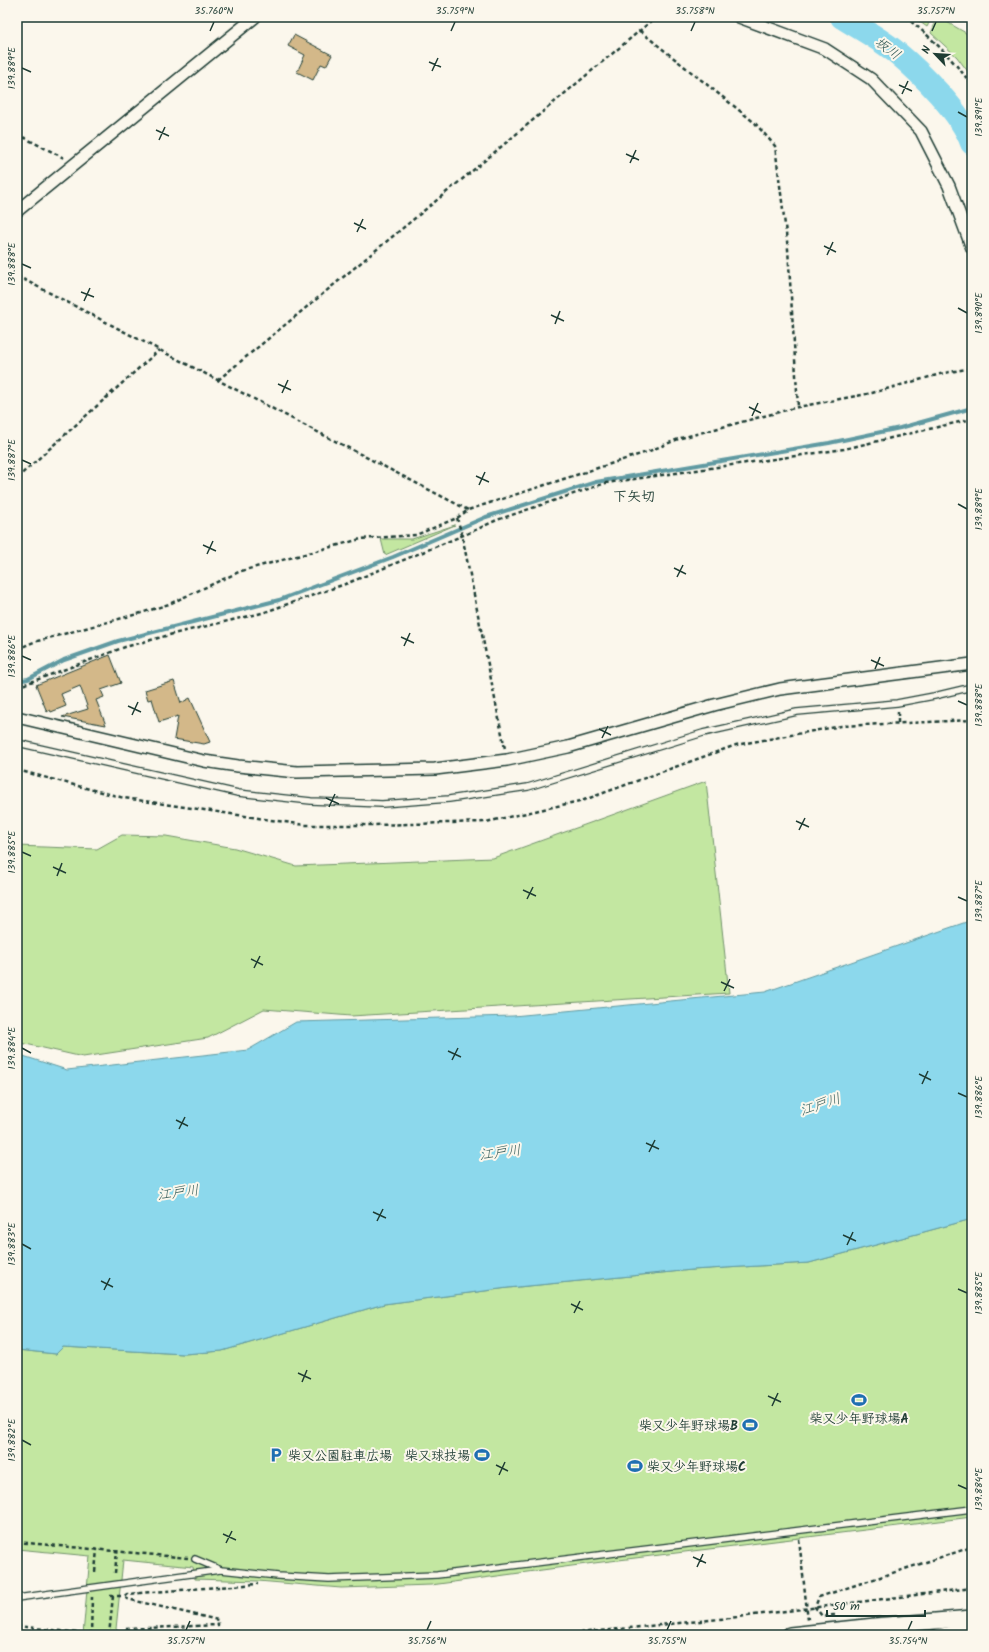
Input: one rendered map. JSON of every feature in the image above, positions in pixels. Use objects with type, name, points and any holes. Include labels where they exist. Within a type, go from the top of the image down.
[{"type":"main road","points":[[790,1635],[972,1618]]},
{"type":"street","points":[[17,211],[255,17]]},
{"type":"street","points":[[739,17],[825,49],[871,79],[921,131],[949,186],[972,248]]},
{"type":"street","points":[[17,717],[204,761],[267,770],[296,772],[407,770],[475,765],[568,747],[714,705],[780,690],[972,664]]},
{"type":"street","points":[[938,1635],[967,1629],[972,1626]]},
{"type":"lane","points":[[22,744],[238,793],[310,801],[382,804],[449,799],[528,787],[703,733],[773,717],[797,712],[897,703],[972,687]]},
{"type":"lane","points":[[17,1598],[221,1570],[263,1575],[329,1579],[437,1575],[972,1509]]},
{"type":"lane","points":[[195,1559],[221,1570]]},
{"type":"path","points":[[218,380],[656,17]]},
{"type":"path","points":[[905,17],[917,26],[956,63],[972,86]]},
{"type":"path","points":[[640,31],[756,123],[775,146],[788,249],[798,407]]},
{"type":"path","points":[[17,134],[75,164]]},
{"type":"path","points":[[17,276],[468,510]]},
{"type":"path","points":[[17,478],[159,350]]},
{"type":"path","points":[[17,649],[34,642],[169,604],[241,571],[361,539],[416,535],[457,518],[468,510],[647,452],[680,438],[798,407],[872,393],[944,373],[972,368]]},
{"type":"path","points":[[17,687],[125,647],[269,610],[348,583],[497,520],[606,483],[844,449],[972,419]]},
{"type":"path","points":[[457,518],[462,535],[507,760]]},
{"type":"path","points":[[17,766],[22,744]]},
{"type":"path","points":[[17,1542],[97,1548],[195,1559]]},
{"type":"path","points":[[815,1607],[819,1597],[972,1547]]},
{"type":"path","points":[[95,1572],[97,1548]]},
{"type":"path","points":[[800,1548],[808,1615]]},
{"type":"path","points":[[115,1573],[117,1550]]},
{"type":"path","points":[[123,1635],[125,1629],[218,1625],[218,1620],[127,1599],[124,1596],[126,1594],[261,1584],[263,1575]]},
{"type":"path","points":[[559,1635],[730,1618],[972,1588]]},
{"type":"path","points":[[91,1635],[93,1595]]},
{"type":"path","points":[[109,1635],[113,1596]]},
{"type":"path","points":[[17,1626],[94,1635]]},
{"type":"path","points":[[17,1634],[24,1635]]},
{"type":"green space","points":[[913,17],[932,17],[927,27]]},
{"type":"green space","points":[[938,17],[966,33],[972,44],[972,77],[957,57],[931,33]]},
{"type":"green space","points":[[455,525],[385,555],[381,539],[412,539]]},
{"type":"green space","points":[[706,781],[729,993],[351,1016],[264,1009],[208,1038],[83,1057],[17,1042],[17,846],[97,849],[122,835],[166,836],[235,848],[296,866],[493,858]]},
{"type":"green space","points":[[972,1219],[972,1517],[594,1563],[431,1585],[341,1588],[258,1581],[195,1579],[193,1567],[123,1560],[116,1629],[123,1635],[83,1635],[90,1556],[17,1549],[17,1350],[56,1354],[63,1347],[184,1354],[222,1351],[384,1304],[508,1288],[692,1270],[809,1263]]},
{"type":"green space","points":[[17,1630],[51,1635],[17,1635]]},
{"type":"water","name":"江戸川","points":[[972,920],[972,1219],[809,1263],[692,1270],[508,1288],[384,1304],[222,1351],[184,1354],[63,1347],[56,1354],[17,1350],[17,1054],[67,1070],[248,1050],[296,1022],[513,1016],[765,992]]},
{"type":"building","points":[[294,35],[332,55],[326,66],[321,64],[313,80],[297,72],[305,55],[288,46]]},
{"type":"building","points":[[110,655],[121,683],[101,690],[104,697],[96,700],[106,725],[62,717],[88,709],[80,686],[61,694],[66,706],[51,712],[50,710],[47,712],[36,685]]},
{"type":"building","points":[[174,681],[181,703],[190,698],[210,742],[204,744],[174,739],[178,716],[159,722],[152,699],[148,700],[145,690]]},
{"type":"waterway","name":"坂川","points":[[842,17],[890,47],[917,70],[950,106],[967,131],[972,143]]},
{"type":"waterway","points":[[17,681],[28,679],[64,660],[118,641],[279,600],[393,557],[486,517],[596,482],[829,443],[900,428],[972,408]]},
{"type":"place","name":"柴又少年野球場A","points":[[859,1400]]},
{"type":"place","name":"柴又少年野球場B","points":[[750,1425]]},
{"type":"place","name":"柴又公園駐車広場","points":[[276,1455]]},
{"type":"place","name":"柴又球技場","points":[[482,1455]]},
{"type":"place","name":"柴又少年野球場C","points":[[635,1466]]},
{"type":"district","name":"下矢切","points":[[634,496]]}]
